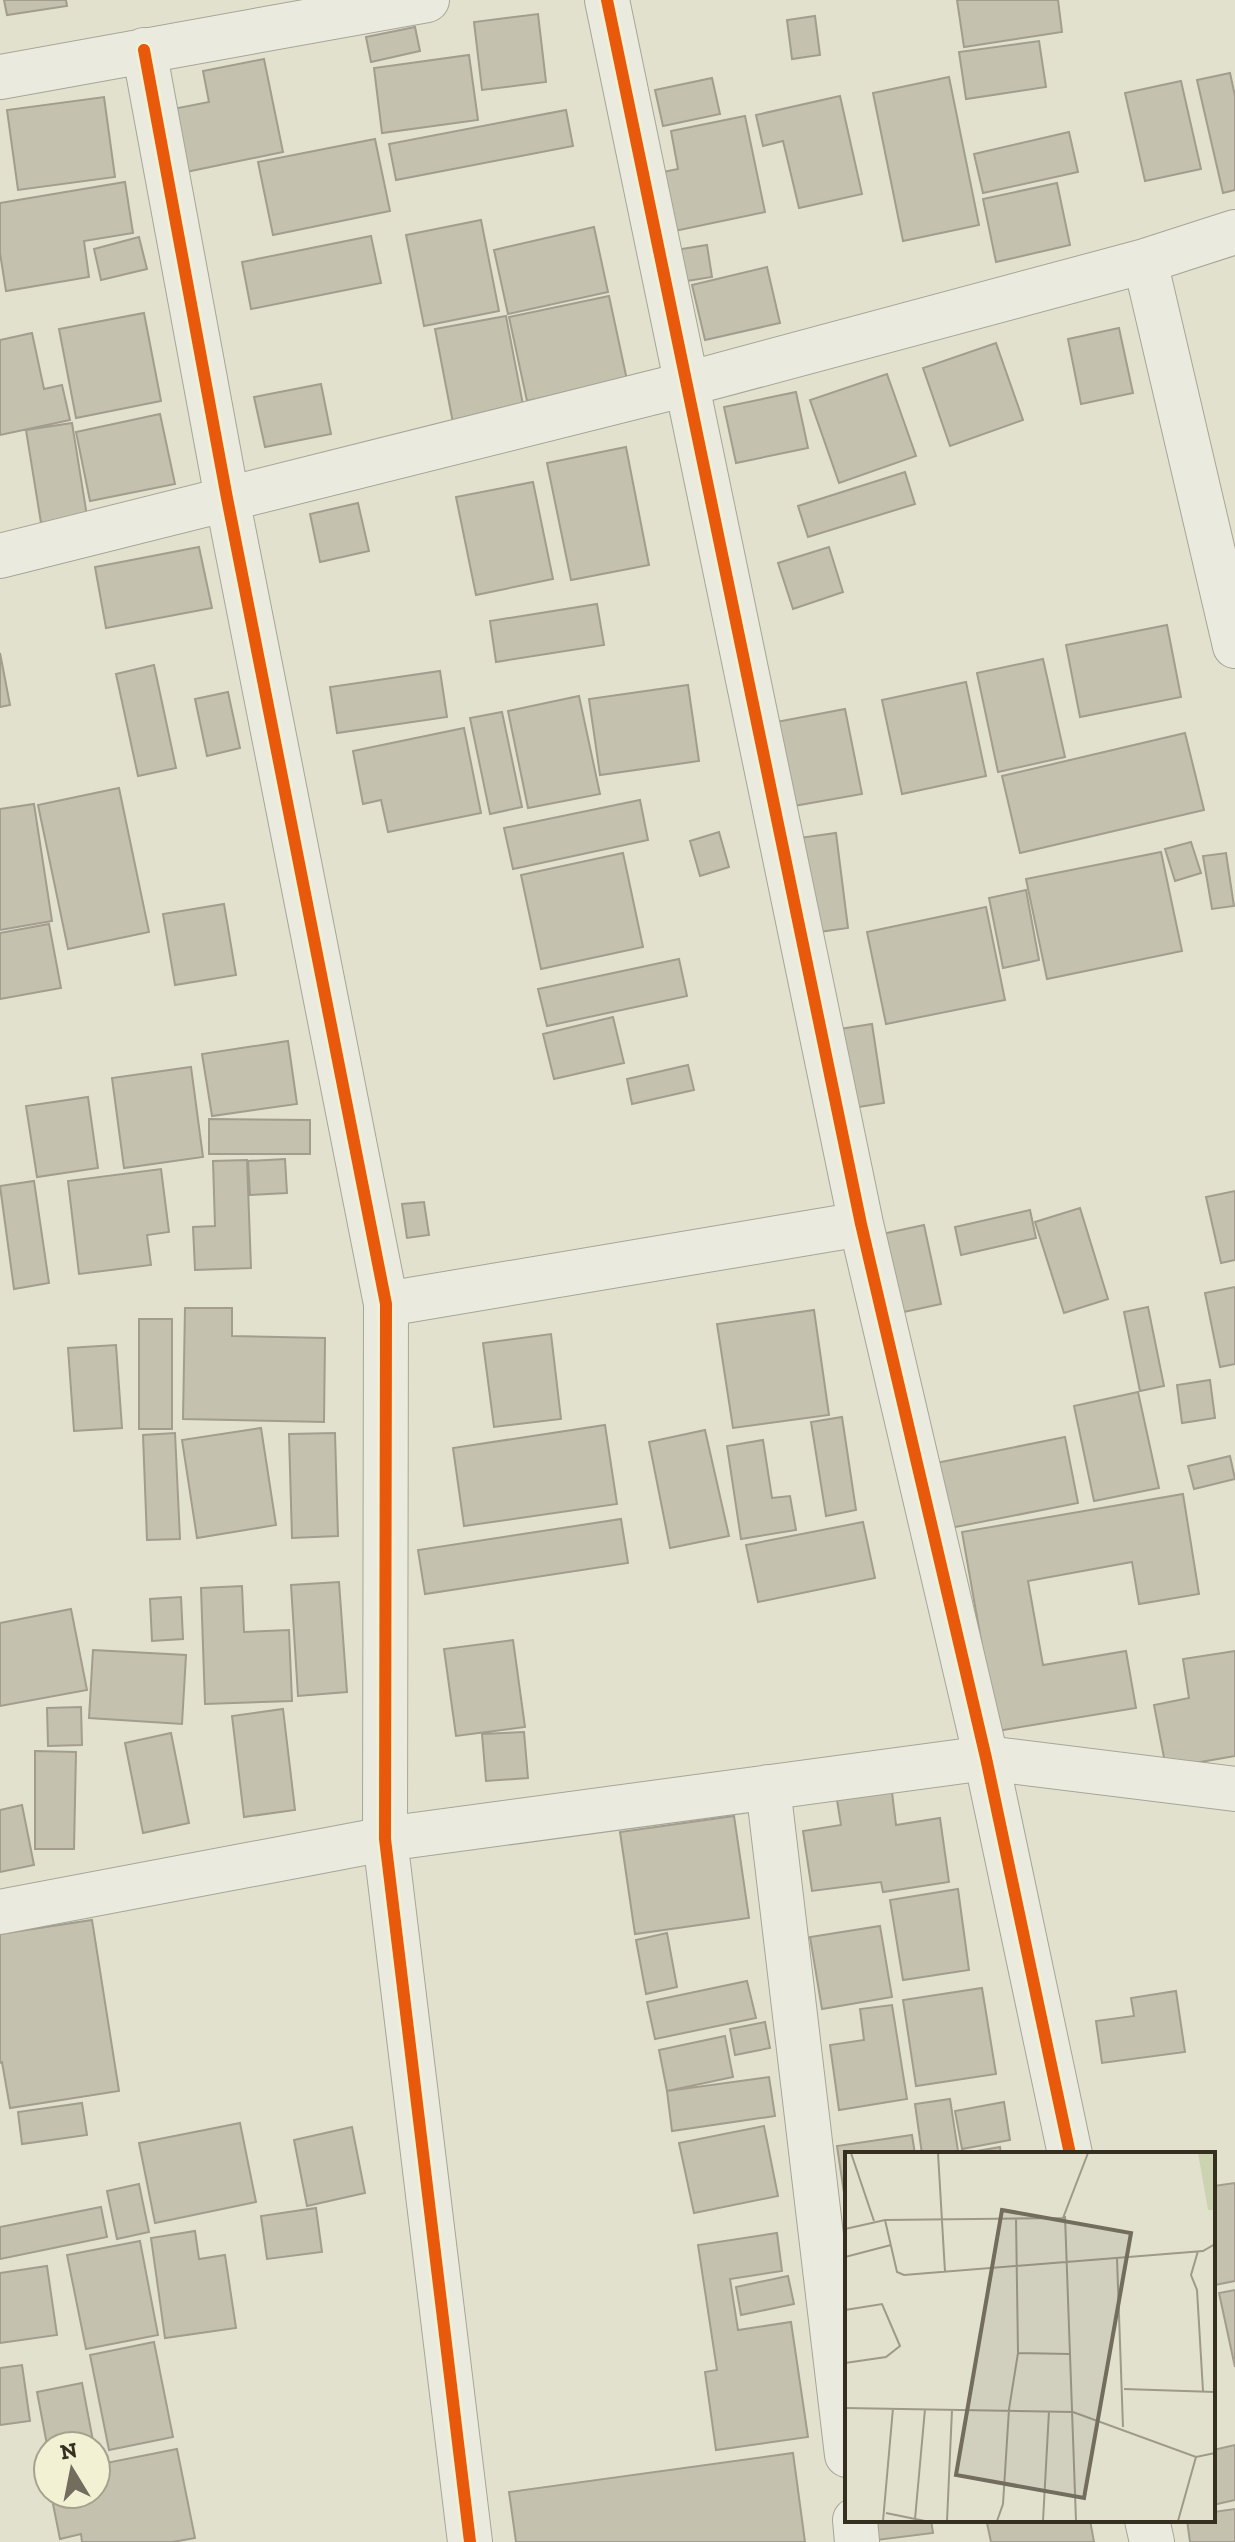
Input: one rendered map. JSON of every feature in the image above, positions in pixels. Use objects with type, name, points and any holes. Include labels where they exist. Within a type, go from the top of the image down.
[{"type":"street","points":[[0,77],[427,0]]},
{"type":"street","points":[[607,0],[861,1224],[986,1758],[1070,2152]]},
{"type":"street","points":[[144,50],[227,498],[386,1304],[385,1839],[470,2542]]},
{"type":"street","points":[[0,556],[687,384],[1145,261],[1235,232]]},
{"type":"street","points":[[1145,261],[1235,646]]},
{"type":"street","points":[[386,1304],[861,1224]]},
{"type":"street","points":[[0,1912],[385,1839],[986,1758],[1235,1789]]},
{"type":"street","points":[[768,1787],[845,2438]]},
{"type":"street","points":[[855,2522],[857,2542]]},
{"type":"street","points":[[1147,2522],[1152,2542]]},
{"type":"building","points":[[4,0],[66,0],[67,6],[7,15]]},
{"type":"building","points":[[957,0],[1058,0],[1062,32],[964,47]]},
{"type":"building","points":[[538,14],[546,82],[482,90],[474,22]]},
{"type":"building","points":[[815,16],[820,55],[792,59],[787,20]]},
{"type":"building","points":[[415,27],[420,51],[371,62],[366,37]]},
{"type":"building","points":[[1039,41],[1046,87],[966,99],[959,52]]},
{"type":"building","points":[[469,55],[478,120],[382,133],[374,68]]},
{"type":"building","points":[[264,59],[283,152],[186,172],[173,109],[209,102],[203,71]]},
{"type":"building","points":[[1230,73],[1235,96],[1235,190],[1223,193],[1197,80]]},
{"type":"building","points":[[949,77],[979,225],[903,241],[873,93]]},
{"type":"building","points":[[712,78],[720,114],[663,126],[655,90]]},
{"type":"building","points":[[1181,81],[1201,169],[1145,181],[1125,93]]},
{"type":"building","points":[[840,96],[862,194],[799,208],[783,141],[763,146],[756,115]]},
{"type":"building","points":[[104,97],[115,177],[18,190],[7,110]]},
{"type":"building","points":[[566,110],[573,146],[396,180],[389,144]]},
{"type":"building","points":[[745,116],[765,212],[660,234],[648,175],[678,169],[671,131]]},
{"type":"building","points":[[1069,132],[1078,172],[983,193],[974,154]]},
{"type":"building","points":[[375,139],[390,211],[273,235],[258,162]]},
{"type":"building","points":[[125,182],[133,233],[84,241],[89,277],[6,291],[0,253],[0,203]]},
{"type":"building","points":[[1057,183],[1070,245],[996,262],[983,199]]},
{"type":"building","points":[[481,220],[499,311],[424,326],[406,235]]},
{"type":"building","points":[[594,227],[608,292],[508,314],[494,250]]},
{"type":"building","points":[[371,236],[381,283],[251,309],[242,262]]},
{"type":"building","points":[[139,237],[147,269],[101,280],[94,249]]},
{"type":"building","points":[[707,245],[712,277],[668,284],[663,252]]},
{"type":"building","points":[[767,267],[780,323],[705,340],[692,285]]},
{"type":"building","points":[[609,296],[627,380],[527,401],[509,317]]},
{"type":"building","points":[[144,313],[161,401],[76,418],[59,329]]},
{"type":"building","points":[[506,316],[524,410],[453,423],[435,329]]},
{"type":"building","points":[[1119,328],[1133,393],[1081,404],[1068,339]]},
{"type":"building","points":[[32,333],[44,389],[62,385],[70,420],[0,435],[0,340]]},
{"type":"building","points":[[996,343],[1023,420],[950,446],[923,368]]},
{"type":"building","points":[[887,374],[916,456],[839,483],[810,400]]},
{"type":"building","points":[[321,384],[331,434],[265,447],[254,397]]},
{"type":"building","points":[[796,392],[808,448],[736,463],[724,407]]},
{"type":"building","points":[[160,414],[175,484],[90,501],[76,432]]},
{"type":"building","points":[[72,423],[87,516],[41,523],[26,430]]},
{"type":"building","points":[[626,447],[649,565],[571,580],[547,463]]},
{"type":"building","points":[[905,472],[915,504],[808,537],[798,506]]},
{"type":"building","points":[[533,482],[553,579],[476,595],[456,497]]},
{"type":"building","points":[[358,503],[369,551],[320,562],[310,514]]},
{"type":"building","points":[[199,547],[212,608],[106,628],[95,567]]},
{"type":"building","points":[[829,547],[843,592],[793,609],[778,563]]},
{"type":"building","points":[[597,604],[604,645],[496,662],[490,621]]},
{"type":"building","points":[[1167,625],[1181,697],[1080,717],[1066,645]]},
{"type":"building","points":[[0,653],[10,705],[0,707]]},
{"type":"building","points":[[1043,659],[1065,757],[998,772],[977,673]]},
{"type":"building","points":[[154,665],[176,768],[138,776],[116,674]]},
{"type":"building","points":[[440,671],[447,717],[337,733],[330,687]]},
{"type":"building","points":[[966,682],[986,776],[902,794],[882,700]]},
{"type":"building","points":[[688,685],[699,761],[600,775],[589,699]]},
{"type":"building","points":[[228,692],[240,748],[207,756],[195,699]]},
{"type":"building","points":[[579,696],[600,794],[528,808],[508,711]]},
{"type":"building","points":[[845,709],[862,794],[788,807],[771,723]]},
{"type":"building","points":[[502,712],[522,807],[490,814],[470,718]]},
{"type":"building","points":[[464,728],[481,813],[388,832],[381,800],[363,804],[353,751]]},
{"type":"building","points":[[1185,733],[1204,810],[1020,853],[1002,776]]},
{"type":"building","points":[[119,788],[149,932],[68,949],[38,805]]},
{"type":"building","points":[[640,800],[648,840],[513,869],[504,828]]},
{"type":"building","points":[[34,804],[52,921],[0,930],[0,809]]},
{"type":"building","points":[[719,832],[729,867],[700,876],[690,841]]},
{"type":"building","points":[[836,833],[848,928],[812,933],[799,838]]},
{"type":"building","points":[[1191,842],[1201,873],[1175,881],[1165,849]]},
{"type":"building","points":[[1161,852],[1182,951],[1047,979],[1026,879]]},
{"type":"building","points":[[623,853],[643,947],[541,969],[521,875]]},
{"type":"building","points":[[1226,853],[1234,906],[1212,909],[1203,856]]},
{"type":"building","points":[[1026,890],[1039,960],[1003,968],[989,898]]},
{"type":"building","points":[[224,904],[236,975],[175,985],[163,914]]},
{"type":"building","points":[[986,907],[1005,1000],[886,1024],[867,932]]},
{"type":"building","points":[[49,924],[61,988],[0,999],[0,933]]},
{"type":"building","points":[[679,959],[687,996],[547,1026],[538,989]]},
{"type":"building","points":[[613,1017],[624,1063],[554,1079],[543,1034]]},
{"type":"building","points":[[872,1024],[884,1103],[846,1109],[833,1030]]},
{"type":"building","points":[[288,1041],[297,1104],[212,1116],[202,1054]]},
{"type":"building","points":[[688,1065],[694,1090],[632,1104],[627,1079]]},
{"type":"building","points":[[191,1067],[203,1157],[124,1168],[112,1078]]},
{"type":"building","points":[[88,1097],[98,1168],[37,1177],[26,1106]]},
{"type":"building","points":[[209,1119],[310,1120],[310,1154],[209,1154]]},
{"type":"building","points":[[285,1159],[287,1193],[250,1195],[248,1161]]},
{"type":"building","points":[[247,1160],[251,1268],[195,1270],[193,1227],[215,1226],[213,1161]]},
{"type":"building","points":[[161,1169],[169,1232],[147,1235],[151,1265],[79,1274],[68,1181]]},
{"type":"building","points":[[34,1181],[49,1283],[14,1289],[0,1186]]},
{"type":"building","points":[[1235,1191],[1235,1260],[1221,1263],[1206,1197]]},
{"type":"building","points":[[424,1202],[429,1235],[407,1238],[402,1204]]},
{"type":"building","points":[[1080,1208],[1108,1299],[1064,1313],[1035,1222]]},
{"type":"building","points":[[1030,1210],[1036,1238],[961,1255],[955,1227]]},
{"type":"building","points":[[924,1225],[941,1304],[899,1313],[882,1234]]},
{"type":"building","points":[[1235,1287],[1235,1364],[1220,1367],[1205,1293]]},
{"type":"building","points":[[1148,1307],[1164,1386],[1140,1391],[1124,1312]]},
{"type":"building","points":[[185,1308],[232,1308],[232,1336],[325,1338],[324,1422],[183,1419]]},
{"type":"building","points":[[814,1310],[829,1415],[733,1428],[717,1324]]},
{"type":"building","points":[[139,1319],[172,1319],[172,1429],[139,1429]]},
{"type":"building","points":[[551,1334],[561,1419],[494,1427],[483,1343]]},
{"type":"building","points":[[116,1345],[122,1428],[74,1431],[68,1348]]},
{"type":"building","points":[[1210,1380],[1215,1418],[1182,1423],[1177,1385]]},
{"type":"building","points":[[1138,1392],[1159,1488],[1094,1501],[1074,1406]]},
{"type":"building","points":[[842,1417],[856,1510],[826,1516],[811,1422]]},
{"type":"building","points":[[605,1425],[617,1504],[464,1526],[453,1448]]},
{"type":"building","points":[[261,1428],[276,1525],[197,1538],[182,1440]]},
{"type":"building","points":[[705,1430],[729,1536],[670,1548],[649,1442]]},
{"type":"building","points":[[175,1433],[180,1539],[147,1540],[143,1435]]},
{"type":"building","points":[[335,1433],[338,1536],[292,1538],[289,1434]]},
{"type":"building","points":[[1065,1437],[1078,1503],[950,1528],[936,1463]]},
{"type":"building","points":[[763,1440],[772,1498],[790,1496],[796,1530],[741,1539],[727,1446]]},
{"type":"building","points":[[1230,1456],[1235,1479],[1194,1489],[1188,1466]]},
{"type":"building","points":[[1183,1494],[1199,1594],[1139,1604],[1132,1562],[1028,1581],[1043,1665],[1126,1651],[1136,1708],[997,1731],[962,1532]]},
{"type":"building","points":[[621,1519],[628,1563],[425,1594],[418,1550]]},
{"type":"building","points":[[863,1522],[875,1578],[758,1602],[746,1545]]},
{"type":"building","points":[[339,1582],[347,1692],[298,1696],[291,1585]]},
{"type":"building","points":[[242,1586],[244,1632],[289,1630],[292,1701],[205,1704],[201,1588]]},
{"type":"building","points":[[181,1597],[183,1639],[152,1641],[150,1599]]},
{"type":"building","points":[[71,1609],[87,1690],[0,1706],[0,1623]]},
{"type":"building","points":[[513,1640],[525,1727],[456,1736],[444,1649]]},
{"type":"building","points":[[93,1650],[186,1655],[182,1724],[89,1718]]},
{"type":"building","points":[[1235,1651],[1235,1756],[1166,1768],[1154,1705],[1189,1698],[1183,1659]]},
{"type":"building","points":[[81,1707],[82,1745],[48,1746],[47,1708]]},
{"type":"building","points":[[283,1709],[295,1810],[244,1817],[232,1716]]},
{"type":"building","points":[[524,1732],[528,1778],[486,1781],[482,1734]]},
{"type":"building","points":[[171,1733],[189,1823],[143,1833],[125,1743]]},
{"type":"building","points":[[35,1751],[76,1752],[74,1849],[35,1849]]},
{"type":"building","points":[[892,1792],[896,1825],[940,1818],[949,1882],[883,1892],[881,1882],[812,1891],[803,1831],[841,1825],[837,1800]]},
{"type":"building","points":[[22,1805],[34,1865],[0,1872],[0,1810]]},
{"type":"building","points":[[734,1816],[749,1918],[635,1934],[620,1832]]},
{"type":"building","points":[[958,1889],[969,1970],[903,1980],[890,1900]]},
{"type":"building","points":[[92,1920],[119,2091],[10,2108],[0,2063],[0,1934]]},
{"type":"building","points":[[880,1926],[892,1997],[822,2009],[810,1937]]},
{"type":"building","points":[[667,1933],[677,1987],[646,1994],[636,1940]]},
{"type":"building","points":[[747,1981],[756,2018],[655,2039],[647,2002]]},
{"type":"building","points":[[982,1988],[996,2074],[916,2086],[903,2000]]},
{"type":"building","points":[[1176,1991],[1185,2052],[1102,2063],[1096,2021],[1134,2016],[1131,1998]]},
{"type":"building","points":[[892,2005],[907,2099],[839,2110],[830,2045],[864,2040],[860,2009]]},
{"type":"building","points":[[765,2022],[770,2048],[735,2055],[730,2029]]},
{"type":"building","points":[[725,2036],[733,2077],[667,2091],[659,2050]]},
{"type":"building","points":[[769,2077],[775,2116],[672,2131],[667,2091]]},
{"type":"building","points":[[950,2099],[958,2151],[922,2152],[915,2104]]},
{"type":"building","points":[[1004,2102],[1010,2140],[962,2149],[955,2111]]},
{"type":"building","points":[[82,2103],[87,2135],[22,2144],[18,2112]]},
{"type":"building","points":[[240,2123],[256,2202],[155,2223],[139,2143]]},
{"type":"building","points":[[764,2126],[778,2196],[694,2213],[679,2143]]},
{"type":"building","points":[[352,2127],[365,2193],[307,2206],[294,2140]]},
{"type":"building","points":[[912,2135],[915,2152],[845,2152],[845,2200],[837,2146]]},
{"type":"building","points":[[1000,2147],[1001,2152],[971,2152]]},
{"type":"building","points":[[1235,2183],[1235,2281],[1215,2285],[1215,2186]]},
{"type":"building","points":[[139,2184],[149,2232],[117,2239],[107,2191]]},
{"type":"building","points":[[101,2207],[107,2237],[0,2259],[0,2227]]},
{"type":"building","points":[[316,2208],[322,2252],[267,2259],[261,2216]]},
{"type":"building","points":[[195,2231],[199,2259],[225,2255],[236,2328],[165,2338],[151,2238]]},
{"type":"building","points":[[777,2233],[782,2271],[730,2279],[738,2330],[791,2322],[808,2437],[716,2450],[705,2372],[717,2370],[698,2245]]},
{"type":"building","points":[[140,2241],[158,2335],[86,2349],[67,2255]]},
{"type":"building","points":[[47,2266],[57,2335],[0,2343],[0,2273]]},
{"type":"building","points":[[788,2276],[794,2304],[741,2315],[736,2287]]},
{"type":"building","points":[[1235,2290],[1235,2367],[1219,2293]]},
{"type":"building","points":[[154,2342],[173,2437],[112,2449],[112,2430],[105,2430],[90,2355]]},
{"type":"building","points":[[22,2365],[30,2421],[0,2425],[0,2368]]},
{"type":"building","points":[[82,2383],[91,2430],[44,2430],[37,2392]]},
{"type":"building","points":[[1235,2445],[1235,2500],[1215,2505],[1215,2450]]},
{"type":"building","points":[[177,2449],[195,2538],[173,2542],[82,2542],[81,2534],[60,2539],[54,2510],[112,2510],[112,2462]]},
{"type":"building","points":[[793,2453],[805,2542],[516,2542],[509,2492]]},
{"type":"building","points":[[1235,2509],[1235,2542],[1190,2542],[1187,2522],[1215,2522],[1215,2512]]},
{"type":"building","points":[[875,2522],[931,2522],[933,2533],[877,2540]]},
{"type":"building","points":[[1090,2522],[1094,2542],[991,2542],[987,2523]]},
{"type":"cycle path","points":[[607,0],[861,1224],[986,1758],[1070,2152]]},
{"type":"cycle path","points":[[144,50],[227,498],[386,1304],[385,1839],[470,2542]]}]
